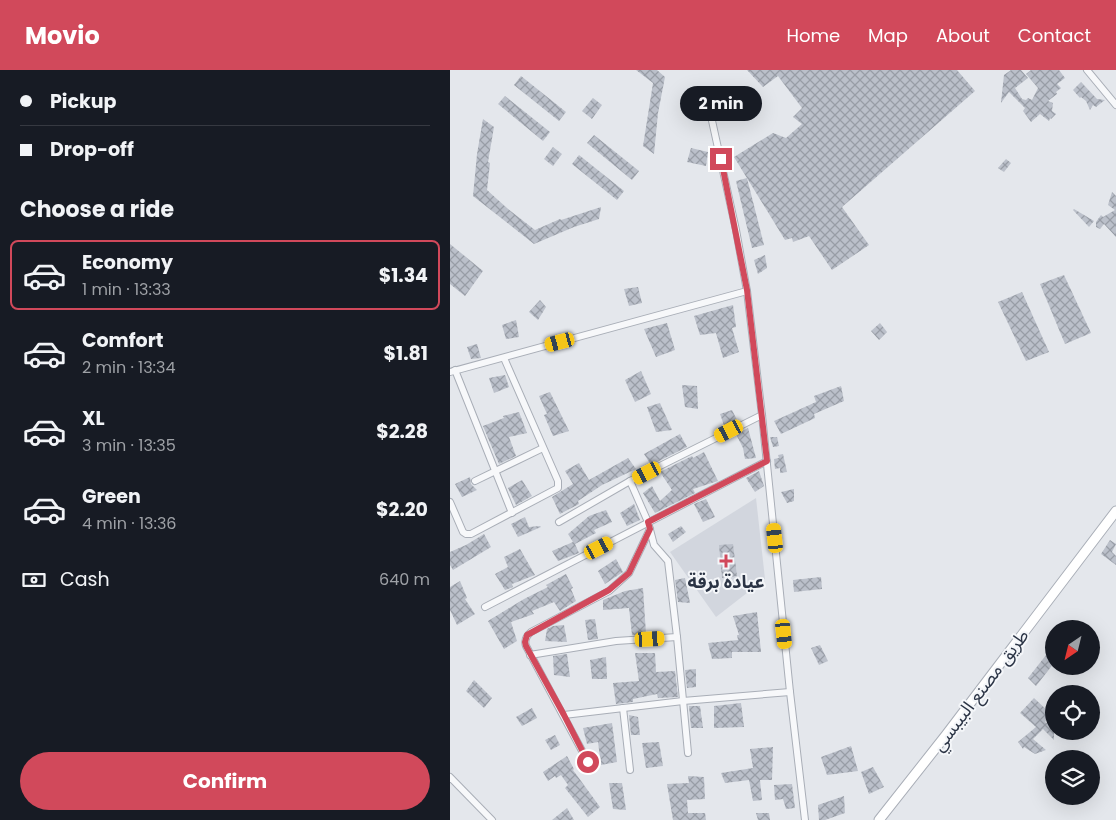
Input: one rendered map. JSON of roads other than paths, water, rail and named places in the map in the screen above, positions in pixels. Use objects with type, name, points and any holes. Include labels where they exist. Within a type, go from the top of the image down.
[{"type":"main road","name":"طريق مصنع البيبسي","points":[[879,820],[1116,511]]},
{"type":"street","points":[[1088,70],[1116,105]]},
{"type":"street","points":[[709,107],[747,290],[767,461],[790,692],[806,820]]},
{"type":"street","points":[[512,513],[452,371],[747,290]]},
{"type":"street","points":[[450,502],[463,532],[471,534],[558,488],[558,481],[504,358]]},
{"type":"street","points":[[559,522],[630,481],[762,415]]},
{"type":"street","points":[[475,481],[543,448]]},
{"type":"street","points":[[485,606],[649,525],[767,461]]},
{"type":"street","points":[[630,481],[649,525],[656,549],[668,561],[688,753]]},
{"type":"street","points":[[588,762],[530,655],[525,642],[527,635],[609,590],[629,573],[649,525]]},
{"type":"street","points":[[530,655],[616,642],[677,637]]},
{"type":"street","points":[[564,715],[683,701],[790,692]]},
{"type":"street","points":[[623,708],[630,770]]},
{"type":"street","points":[[450,777],[492,820]]},
{"type":"place","name":"عيادة برقة","points":[[726,561]]}]
